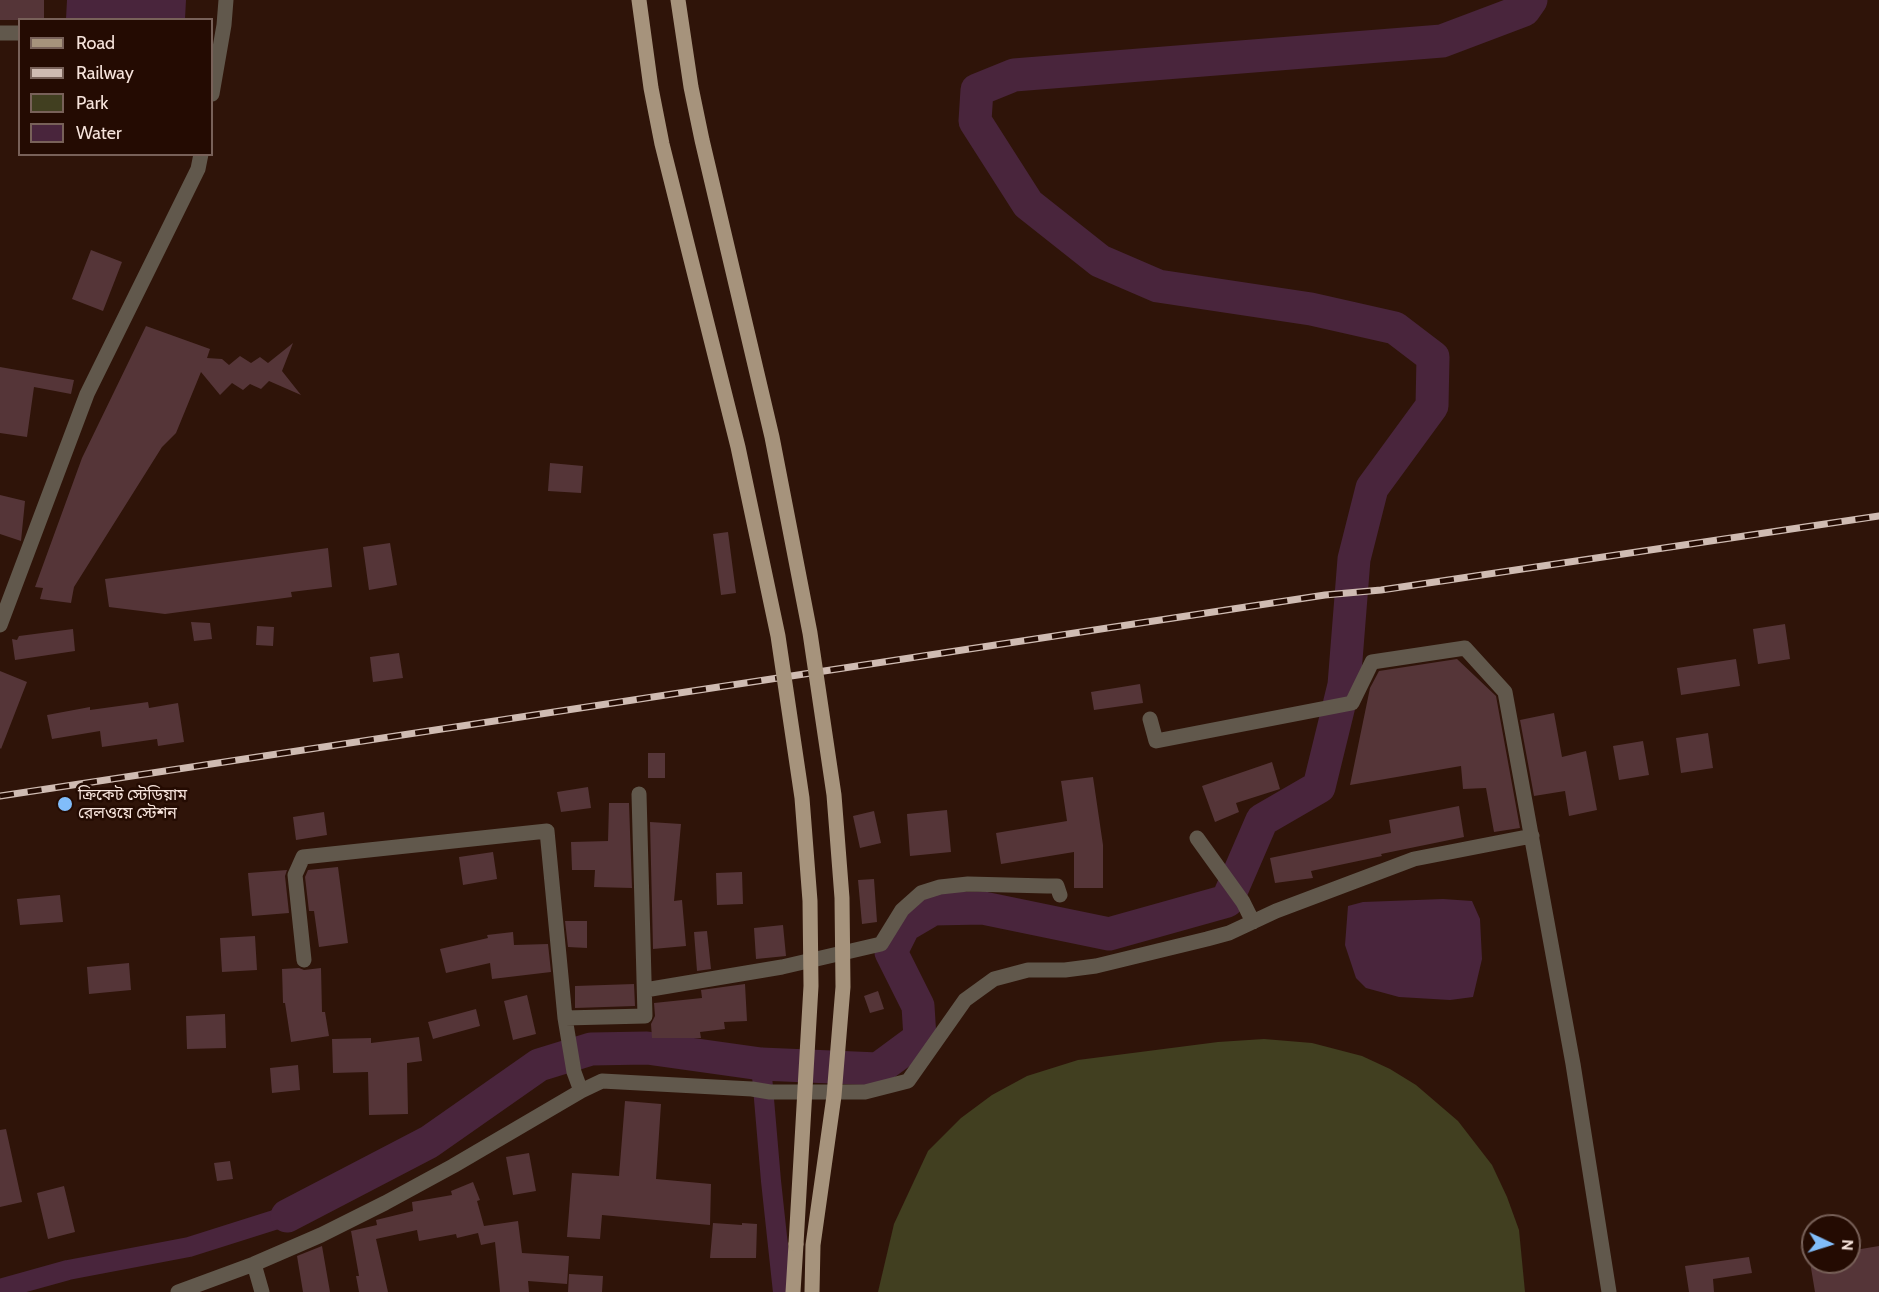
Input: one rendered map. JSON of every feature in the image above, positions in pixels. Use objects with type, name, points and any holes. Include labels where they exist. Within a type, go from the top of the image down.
[{"type":"main road","points":[[639,0],[649,77],[662,144],[738,447],[778,636],[802,798],[810,901],[811,986],[793,1292]]},
{"type":"main road","points":[[678,0],[691,87],[702,140],[774,449],[810,633],[834,795],[842,898],[843,987],[834,1096],[813,1245],[812,1292]]},
{"type":"street","points":[[213,88],[226,0]]},
{"type":"street","points":[[0,33],[18,33]]},
{"type":"street","points":[[0,625],[87,394],[198,169],[201,156]]},
{"type":"street","points":[[1150,719],[1156,741],[1352,703],[1372,662],[1465,648],[1505,692],[1573,1064],[1609,1292]]},
{"type":"street","points":[[565,1018],[645,1016],[639,794]]},
{"type":"street","points":[[304,960],[296,874],[303,857],[547,831],[565,1018],[574,1072],[581,1091]]},
{"type":"street","points":[[178,1292],[254,1264],[321,1235],[385,1203],[581,1091],[603,1081],[752,1089],[770,1092],[865,1092],[908,1081],[965,1000],[994,979],[1028,970],[1065,970],[1126,959],[1207,939],[1414,859],[1532,836]]},
{"type":"street","points":[[1197,838],[1243,902],[1253,922]]},
{"type":"street","points":[[645,990],[782,967],[880,944],[902,910],[921,893],[940,887],[968,884],[1057,886],[1060,895]]},
{"type":"street","points":[[254,1264],[262,1292]]},
{"type":"green space","points":[[1264,1039],[1312,1043],[1362,1056],[1416,1085],[1458,1121],[1492,1165],[1507,1197],[1519,1230],[1525,1292],[878,1292],[894,1224],[928,1151],[961,1118],[992,1095],[1027,1076],[1078,1060],[1218,1042]]},
{"type":"water","points":[[67,0],[186,0],[185,18],[66,18]]},
{"type":"water","points":[[1443,899],[1472,901],[1480,919],[1482,959],[1473,997],[1450,1000],[1399,997],[1366,988],[1356,978],[1345,945],[1348,906],[1363,902]]},
{"type":"building","points":[[0,0],[44,0],[44,18],[0,20]]},
{"type":"building","points":[[91,250],[122,262],[103,311],[72,299]]},
{"type":"building","points":[[146,326],[210,349],[207,358],[222,359],[229,365],[240,356],[251,363],[260,357],[268,363],[293,343],[282,371],[301,395],[269,381],[261,389],[250,384],[243,390],[232,383],[220,395],[201,372],[176,433],[162,447],[74,587],[71,603],[40,599],[43,588],[35,587],[82,458]]},
{"type":"building","points":[[0,367],[74,380],[71,394],[34,387],[27,437],[0,433]]},
{"type":"building","points":[[550,463],[583,466],[581,493],[548,491]]},
{"type":"building","points":[[0,495],[25,501],[21,541],[0,534]]},
{"type":"building","points":[[728,532],[736,593],[721,595],[713,534]]},
{"type":"building","points":[[390,543],[397,585],[369,590],[363,547]]},
{"type":"building","points":[[328,548],[332,587],[291,592],[292,597],[165,614],[109,607],[105,579]]},
{"type":"building","points":[[191,622],[210,623],[212,639],[194,641]]},
{"type":"building","points":[[1785,624],[1790,659],[1758,664],[1753,629]]},
{"type":"building","points":[[257,626],[274,627],[273,646],[256,645]]},
{"type":"building","points":[[73,629],[75,651],[15,660],[12,639],[17,640],[19,636]]},
{"type":"building","points":[[399,653],[403,678],[373,682],[370,657]]},
{"type":"building","points":[[1457,659],[1496,696],[1520,828],[1494,832],[1486,788],[1463,789],[1461,766],[1350,785],[1370,688],[1379,671]]},
{"type":"building","points":[[1736,659],[1740,686],[1681,695],[1677,668]]},
{"type":"building","points":[[0,671],[27,682],[1,749],[0,748]]},
{"type":"building","points":[[1140,684],[1143,703],[1094,710],[1091,692]]},
{"type":"building","points":[[148,702],[149,708],[178,703],[184,742],[158,746],[157,739],[102,747],[100,731],[52,739],[47,715],[90,707],[90,710]]},
{"type":"building","points":[[1554,713],[1562,757],[1586,751],[1597,810],[1569,816],[1565,791],[1534,796],[1520,720]]},
{"type":"building","points":[[1708,733],[1713,768],[1681,773],[1676,738]]},
{"type":"building","points":[[1643,741],[1649,775],[1619,780],[1613,746]]},
{"type":"building","points":[[648,753],[665,753],[665,778],[648,778]]},
{"type":"building","points":[[1272,762],[1280,789],[1236,803],[1239,812],[1215,822],[1202,786]]},
{"type":"building","points":[[1093,777],[1103,845],[1103,888],[1074,888],[1074,852],[1001,864],[996,833],[1067,821],[1061,781]]},
{"type":"building","points":[[588,787],[591,808],[561,812],[557,792]]},
{"type":"building","points":[[609,803],[629,803],[632,888],[594,887],[595,870],[572,870],[571,842],[608,841]]},
{"type":"building","points":[[1459,806],[1464,837],[1311,871],[1313,878],[1275,883],[1270,858],[1391,833],[1389,820]]},
{"type":"building","points":[[947,810],[951,852],[910,856],[907,814]]},
{"type":"building","points":[[874,811],[881,843],[860,848],[853,816]]},
{"type":"building","points":[[324,812],[327,835],[296,840],[293,817]]},
{"type":"building","points":[[650,822],[681,824],[674,901],[682,900],[686,946],[653,949]]},
{"type":"building","points":[[493,852],[497,879],[463,885],[459,857]]},
{"type":"building","points":[[338,867],[348,943],[319,947],[314,911],[309,911],[305,877],[308,870]]},
{"type":"building","points":[[287,870],[285,876],[289,913],[252,916],[248,873]]},
{"type":"building","points":[[742,872],[743,904],[717,905],[716,873]]},
{"type":"building","points":[[874,879],[877,922],[862,924],[858,880]]},
{"type":"building","points":[[60,895],[63,922],[20,925],[17,899]]},
{"type":"building","points":[[565,921],[587,921],[587,948],[568,947]]},
{"type":"building","points":[[783,925],[786,956],[756,959],[754,928]]},
{"type":"building","points":[[707,931],[711,969],[697,971],[694,932]]},
{"type":"building","points":[[513,932],[514,945],[548,944],[551,972],[492,979],[490,963],[446,973],[440,949],[488,938],[487,935]]},
{"type":"building","points":[[255,936],[257,970],[222,972],[220,938]]},
{"type":"building","points":[[129,963],[131,990],[89,994],[87,967]]},
{"type":"building","points":[[321,968],[322,1012],[325,1012],[329,1036],[291,1042],[285,1003],[283,1003],[282,969],[304,970]]},
{"type":"building","points":[[634,984],[635,1006],[575,1008],[575,986]]},
{"type":"building","points":[[745,984],[747,1021],[724,1022],[725,1029],[700,1032],[701,1038],[652,1038],[654,1003],[702,998],[701,990]]},
{"type":"building","points":[[878,991],[884,1009],[870,1013],[864,996]]},
{"type":"building","points":[[527,995],[536,1034],[513,1040],[504,1001]]},
{"type":"building","points":[[476,1009],[480,1026],[433,1039],[428,1022]]},
{"type":"building","points":[[225,1014],[226,1048],[187,1049],[186,1016]]},
{"type":"building","points":[[419,1037],[422,1061],[407,1063],[408,1114],[369,1115],[368,1072],[333,1073],[332,1039],[371,1038],[371,1043]]},
{"type":"building","points":[[298,1065],[300,1090],[272,1093],[270,1068]]},
{"type":"building","points":[[625,1101],[661,1104],[656,1179],[711,1184],[710,1225],[602,1215],[600,1239],[567,1237],[572,1173],[619,1176]]},
{"type":"building","points":[[6,1129],[22,1202],[0,1207],[0,1130]]},
{"type":"building","points":[[529,1153],[536,1191],[513,1195],[506,1157]]},
{"type":"building","points":[[230,1161],[233,1179],[217,1181],[214,1163]]},
{"type":"building","points":[[473,1182],[480,1200],[477,1201],[484,1226],[518,1221],[522,1253],[569,1256],[567,1284],[528,1281],[529,1292],[500,1292],[495,1242],[481,1245],[478,1233],[457,1238],[456,1234],[419,1241],[417,1230],[376,1239],[388,1292],[359,1292],[356,1276],[359,1276],[351,1231],[377,1225],[376,1220],[413,1211],[412,1202],[452,1195],[451,1191]]},
{"type":"building","points":[[64,1186],[75,1232],[48,1239],[37,1193]]},
{"type":"building","points":[[713,1223],[757,1224],[756,1258],[710,1258]]},
{"type":"building","points":[[322,1246],[330,1292],[303,1292],[297,1256]]},
{"type":"building","points":[[1879,1246],[1879,1292],[1815,1292],[1812,1274],[1861,1274],[1861,1249]]},
{"type":"building","points":[[1749,1257],[1752,1273],[1713,1279],[1714,1292],[1689,1292],[1685,1266]]},
{"type":"building","points":[[569,1274],[603,1276],[602,1292],[568,1292]]},
{"type":"waterway","points":[[287,1216],[429,1142],[539,1065],[591,1049],[647,1048],[761,1064],[878,1069],[920,1038],[918,1006],[891,952],[904,926],[933,909],[983,908],[1109,934],[1227,901],[1262,820],[1319,787],[1344,685],[1354,559],[1372,488],[1432,406],[1433,357],[1395,328],[1311,309],[1158,286],[1100,261],[1028,204],[975,121],[977,90],[1014,75],[1442,41],[1524,10],[1531,0]]},
{"type":"waterway","points":[[761,1064],[783,1292]]},
{"type":"waterway","points":[[0,1289],[68,1270],[189,1247],[287,1216]]},
{"type":"railway","points":[[0,796],[1325,595],[1381,590],[1879,516]]},
{"type":"place","name":"ক্রিকেট স্টেডিয়াম রেলওয়ে স্টেশন","points":[[65,804]]}]
